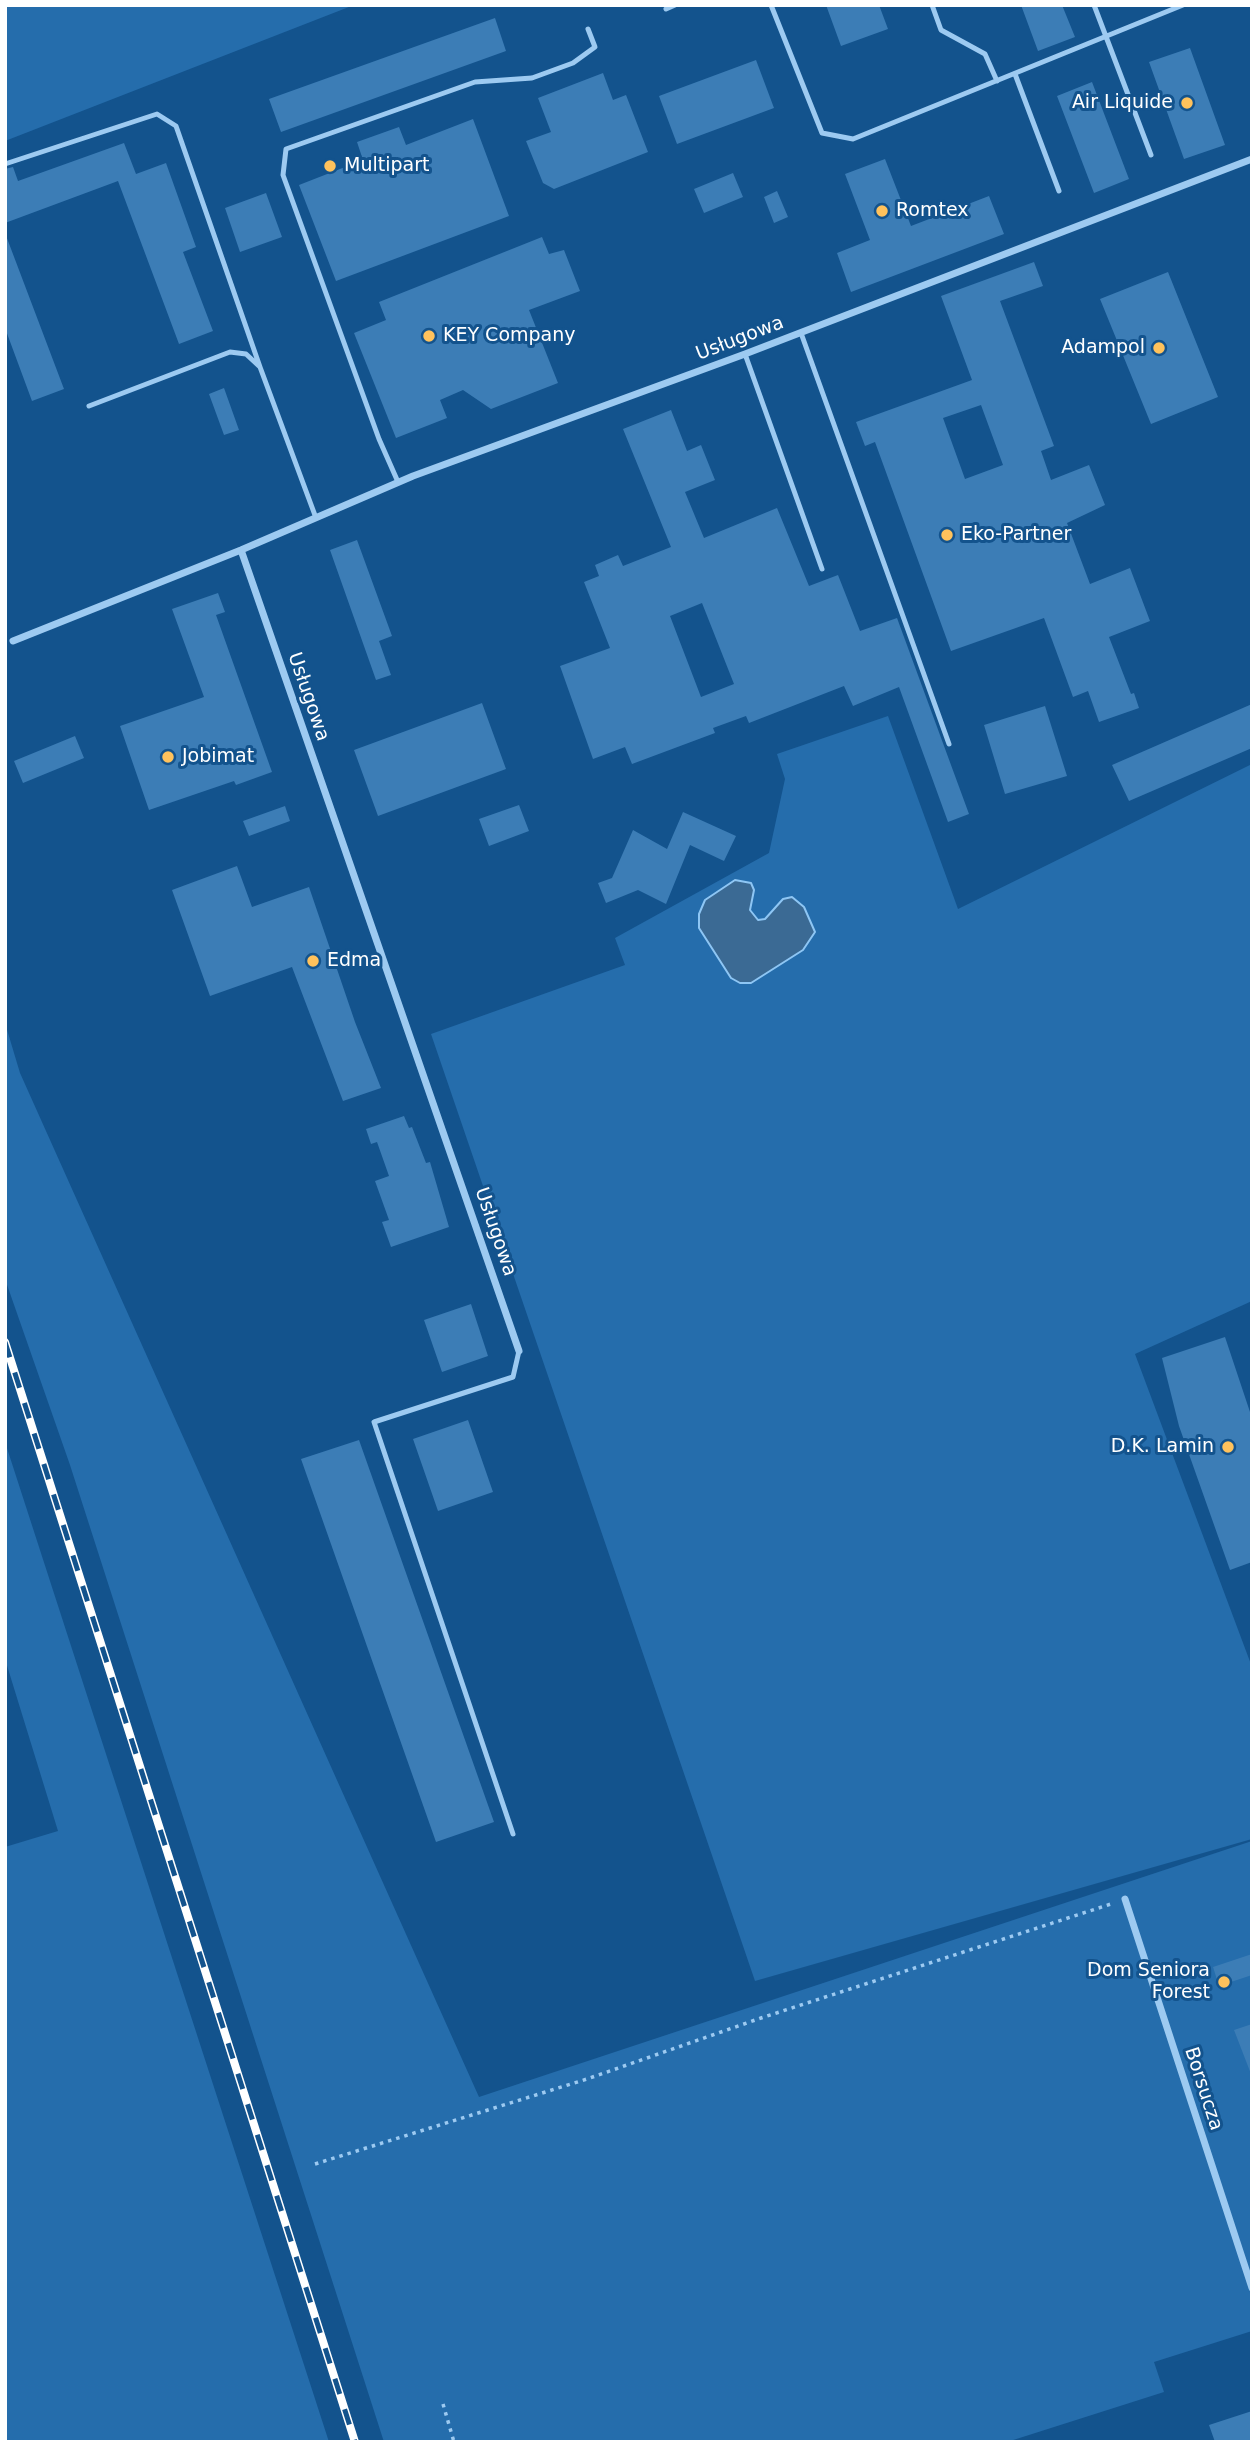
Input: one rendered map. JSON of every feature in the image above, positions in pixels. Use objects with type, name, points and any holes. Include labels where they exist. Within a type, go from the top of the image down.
[{"type":"street","name":"Usługowa","points":[[13,641],[241,550],[398,482],[746,354],[1252,159]]},
{"type":"street","name":"Usługowa","points":[[241,550],[519,1351]]},
{"type":"street","name":"Borsucza","points":[[1125,1899],[1252,2288]]},
{"type":"lane","points":[[666,9],[675,5]]},
{"type":"lane","points":[[771,5],[822,133],[832,137],[853,138],[1183,5]]},
{"type":"lane","points":[[932,5],[941,30],[985,54],[997,81]]},
{"type":"lane","points":[[1094,5],[1151,155]]},
{"type":"lane","points":[[398,482],[379,439],[283,175],[286,149],[475,82],[532,78],[573,63],[594,47],[588,29]]},
{"type":"lane","points":[[1015,74],[1059,191]]},
{"type":"lane","points":[[5,164],[156,114],[176,127],[316,519]]},
{"type":"lane","points":[[801,333],[949,744]]},
{"type":"lane","points":[[89,406],[230,352],[246,355],[260,367]]},
{"type":"lane","points":[[746,354],[822,569]]},
{"type":"lane","name":"Usługowa","points":[[513,1834],[374,1422],[513,1377],[519,1351]]},
{"type":"path","points":[[315,2164],[587,2079],[786,2009],[1125,1899]]},
{"type":"path","points":[[443,2404],[454,2442]]},
{"type":"shaded area","points":[[5,5],[354,5],[5,141]]},
{"type":"shaded area","points":[[888,716],[958,909],[1252,764],[1252,1301],[1135,1354],[1252,1667],[1252,1839],[755,1981],[431,1034],[625,965],[615,938],[769,853],[785,779],[777,754]]},
{"type":"shaded area","points":[[735,880],[751,883],[754,890],[750,910],[758,920],[765,919],[783,899],[792,897],[804,907],[815,932],[803,950],[751,983],[740,983],[731,978],[699,928],[699,914],[705,900]]},
{"type":"shaded area","points":[[5,1023],[20,1073],[479,2097],[1252,1841],[1252,2331],[1154,2362],[1164,2392],[1007,2442],[384,2442],[70,1465],[5,1279]]},
{"type":"shaded area","points":[[5,1442],[329,2442],[5,2442],[5,1847],[58,1831],[5,1659]]},
{"type":"building","points":[[826,5],[879,5],[888,29],[841,46]]},
{"type":"building","points":[[1021,5],[1062,5],[1075,37],[1038,51]]},
{"type":"building","points":[[495,18],[506,51],[281,132],[269,99]]},
{"type":"building","name":"Air Liquide","points":[[1190,48],[1225,145],[1184,159],[1149,62]]},
{"type":"building","points":[[756,60],[774,108],[677,144],[659,96]]},
{"type":"building","points":[[603,73],[613,100],[626,95],[648,152],[554,189],[543,183],[526,141],[551,132],[538,98]]},
{"type":"building","points":[[1092,82],[1129,179],[1094,193],[1057,96]]},
{"type":"building","points":[[473,119],[509,216],[336,281],[299,185],[363,160],[357,142],[399,127],[406,145]]},
{"type":"building","points":[[124,143],[136,174],[166,163],[196,247],[183,252],[213,331],[179,344],[118,181],[5,223],[5,169],[13,167],[18,181]]},
{"type":"building","name":"Romtex","points":[[885,159],[911,226],[989,196],[1004,234],[851,292],[837,253],[870,240],[845,174]]},
{"type":"building","points":[[733,173],[743,197],[704,213],[694,189]]},
{"type":"building","points":[[777,191],[788,217],[774,223],[764,197]]},
{"type":"building","points":[[266,193],[282,237],[240,252],[225,208]]},
{"type":"building","points":[[5,233],[64,389],[32,401],[5,328]]},
{"type":"building","name":"KEY Company","points":[[542,237],[549,254],[564,250],[580,291],[529,310],[558,383],[491,409],[463,390],[440,400],[447,418],[396,438],[354,333],[386,320],[379,302]]},
{"type":"building","points":[[1034,262],[1043,286],[1000,301],[1054,446],[1041,451],[1051,480],[1089,465],[1105,505],[1067,523],[1090,584],[1130,568],[1150,621],[1109,637],[1139,708],[1099,722],[1088,691],[1073,697],[1044,618],[951,651],[875,442],[865,446],[856,422],[972,380],[941,296]],"holes":[[[981,405],[1003,465],[965,479],[943,418]]]},
{"type":"building","name":"Adampol","points":[[1168,272],[1218,397],[1151,424],[1100,299]]},
{"type":"building","points":[[224,388],[239,430],[224,435],[209,394]]},
{"type":"building","points":[[671,410],[687,451],[701,445],[715,480],[685,492],[704,538],[777,508],[809,586],[838,575],[860,631],[897,618],[969,814],[948,822],[899,687],[853,706],[844,686],[749,723],[746,716],[713,728],[715,733],[632,764],[625,747],[593,759],[560,666],[610,648],[584,582],[599,576],[595,565],[618,555],[623,566],[671,547],[623,429]],"holes":[[[702,603],[734,684],[701,697],[670,616]]]},
{"type":"building","points":[[357,540],[392,636],[379,641],[391,675],[376,680],[330,550]]},
{"type":"building","points":[[218,593],[225,612],[216,615],[272,772],[236,785],[234,781],[149,810],[120,726],[204,697],[172,609]]},
{"type":"building","points":[[482,703],[506,769],[378,816],[354,750]]},
{"type":"building","points":[[1252,704],[1252,748],[1129,801],[1112,765]]},
{"type":"building","points":[[1045,706],[1067,776],[1005,794],[984,725]]},
{"type":"building","points":[[75,736],[84,758],[23,783],[14,761]]},
{"type":"building","points":[[519,805],[529,831],[489,846],[479,819]]},
{"type":"building","points":[[285,806],[290,821],[249,836],[243,821]]},
{"type":"building","points":[[683,812],[736,836],[724,861],[690,845],[666,904],[638,890],[606,903],[598,883],[612,878],[633,830],[667,849]]},
{"type":"building","points":[[237,866],[252,907],[309,887],[355,1022],[381,1088],[343,1101],[292,967],[210,996],[172,890]]},
{"type":"building","points":[[404,1116],[409,1128],[412,1127],[426,1163],[430,1162],[449,1227],[391,1247],[382,1222],[389,1220],[375,1181],[389,1176],[377,1142],[371,1144],[366,1129]]},
{"type":"building","points":[[471,1304],[488,1356],[442,1372],[424,1320]]},
{"type":"building","points":[[1225,1337],[1252,1418],[1252,1562],[1230,1570],[1179,1426],[1162,1358]]},
{"type":"building","points":[[468,1420],[493,1492],[438,1511],[413,1439]]},
{"type":"building","points":[[359,1440],[494,1822],[436,1842],[301,1459]]},
{"type":"building","name":"Dom Seniora Forest","points":[[1252,1954],[1252,1975],[1219,1986],[1213,1967]]},
{"type":"building","name":"Dom Seniora Forest","points":[[1252,2024],[1252,2074],[1251,2074],[1234,2030]]},
{"type":"building","points":[[1252,2411],[1252,2442],[1215,2442],[1209,2425]]},
{"type":"railway","points":[[5,1342],[355,2442]]},
{"type":"place","name":"Air Liquide","points":[[1187,103]]},
{"type":"place","name":"Multipart","points":[[330,166]]},
{"type":"place","name":"Romtex","points":[[882,211]]},
{"type":"place","name":"KEY Company","points":[[429,336]]},
{"type":"place","name":"Adampol","points":[[1159,348]]},
{"type":"place","name":"Eko-Partner","points":[[947,535]]},
{"type":"place","name":"Jobimat","points":[[168,757]]},
{"type":"place","name":"Edma","points":[[313,961]]},
{"type":"place","name":"D.K. Lamin","points":[[1228,1447]]},
{"type":"place","name":"Dom Seniora Forest","points":[[1224,1982]]}]
